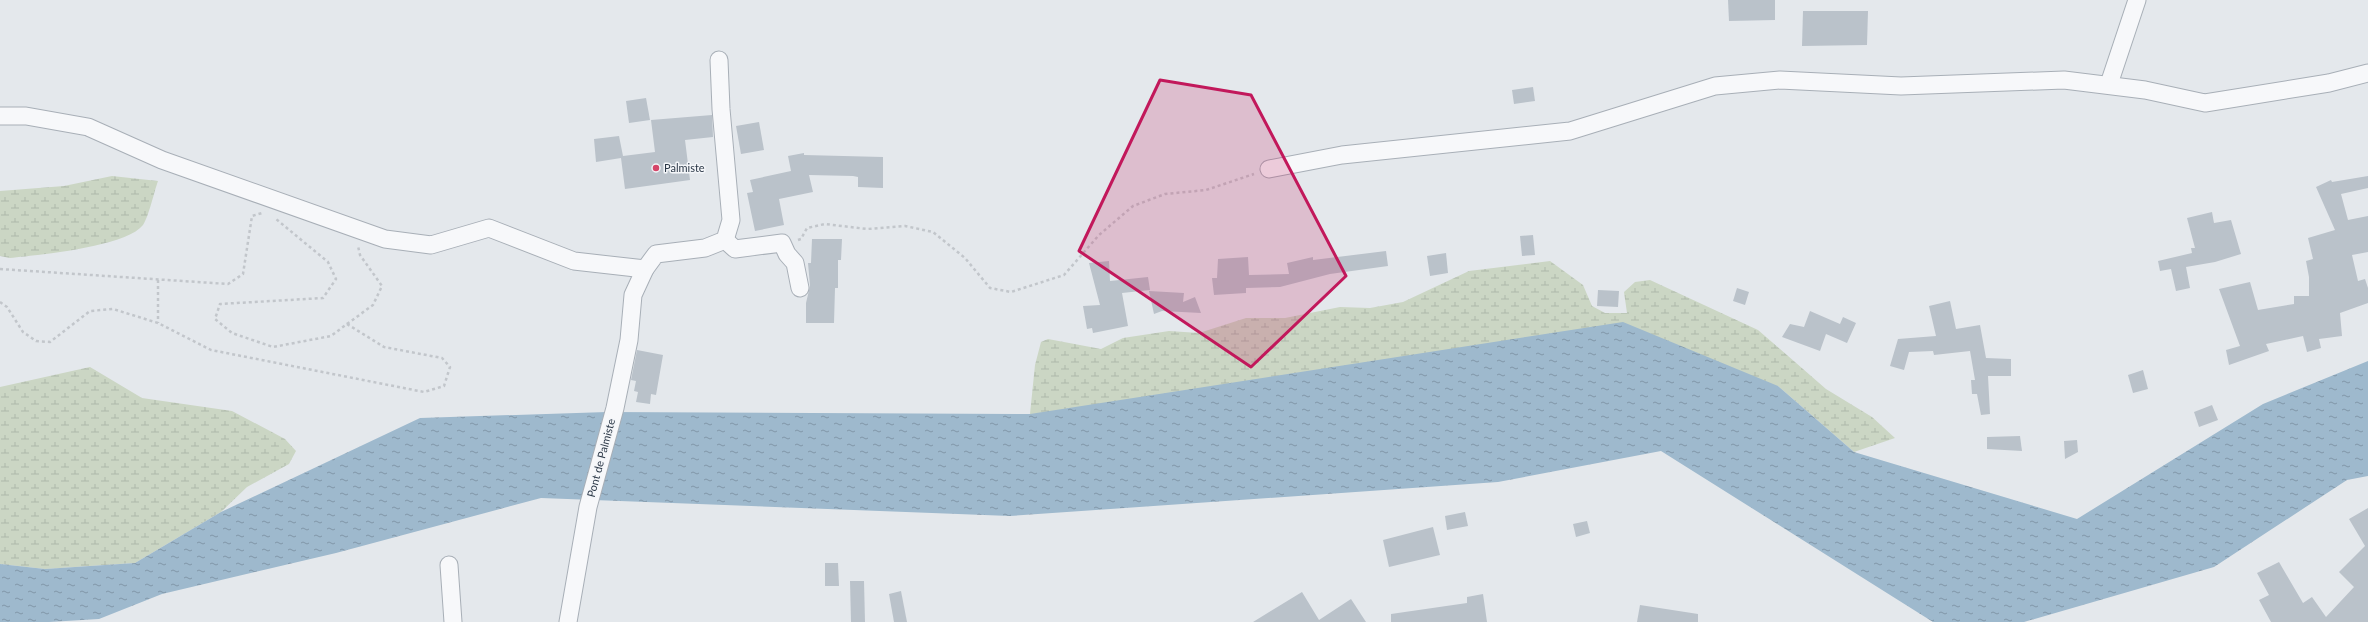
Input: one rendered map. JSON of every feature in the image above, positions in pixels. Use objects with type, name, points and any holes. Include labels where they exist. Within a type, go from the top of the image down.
[{"type":"street","points":[[2108,84],[2137,0]]},
{"type":"street","points":[[720,60],[721,109],[730,220],[724,240],[735,249],[782,243],[787,254],[795,263],[800,288]]},
{"type":"street","points":[[1269,169],[1342,155],[1570,131],[1715,86],[1780,80],[1901,86],[2064,80],[2108,84],[2205,102],[2329,83],[2368,73]]},
{"type":"street","points":[[0,116],[26,116],[88,127],[162,160],[385,239],[432,245],[489,228],[574,261],[645,269]]},
{"type":"street","name":"Pont de Palmiste","points":[[568,622],[588,507],[615,408],[629,340],[633,295],[645,269],[656,254],[705,248],[724,240]]},
{"type":"street","points":[[449,565],[453,622]]},
{"type":"path","points":[[782,243],[801,239],[807,228],[825,224],[866,229],[905,226],[933,232],[965,258],[990,288],[1011,292],[1064,275],[1099,234],[1133,206],[1166,194],[1206,190],[1269,169]]},
{"type":"path","points":[[0,269],[228,284],[243,274],[252,216],[267,212]]},
{"type":"path","points":[[273,217],[328,262],[336,279],[323,298],[220,304],[216,319],[232,333],[273,348],[331,336],[373,305],[382,286],[360,255],[354,228]]},
{"type":"path","points":[[158,280],[158,322]]},
{"type":"path","points":[[0,302],[7,306],[23,332],[36,341],[50,342],[90,311],[113,309],[158,322],[211,350],[424,392],[444,386],[450,366],[442,358],[384,347],[347,324]]},
{"type":"highlighted area","points":[[1160,80],[1251,95],[1346,276],[1251,367],[1079,251]]},
{"type":"green space","points":[[112,176],[158,181],[145,221],[143,225],[134,233],[119,239],[81,249],[10,258],[0,256],[0,191],[64,186]]},
{"type":"green space","points":[[1550,261],[1583,285],[1592,306],[1605,313],[1627,313],[1624,292],[1635,282],[1650,280],[1758,330],[1826,389],[1872,417],[1895,438],[1854,452],[1778,386],[1030,414],[1035,365],[1041,342],[1048,339],[1101,349],[1123,338],[1169,331],[1199,333],[1246,318],[1285,318],[1340,307],[1370,308],[1403,302],[1469,271]]},
{"type":"green space","points":[[90,367],[142,398],[232,411],[285,439],[296,451],[289,464],[247,487],[221,512],[135,563],[45,569],[0,564],[0,387]]},
{"type":"water","points":[[1623,322],[1778,386],[1854,452],[2077,519],[2263,404],[2368,361],[2368,476],[2347,480],[2214,567],[2024,622],[1933,622],[1661,451],[1498,482],[1010,516],[541,498],[336,553],[162,594],[99,619],[49,622],[0,622],[0,564],[45,569],[135,563],[221,512],[420,418],[607,412],[1030,414]]},
{"type":"building","points":[[1728,0],[1775,0],[1775,20],[1729,21]]},
{"type":"building","points":[[1803,11],[1868,11],[1867,45],[1802,46]]},
{"type":"building","points":[[1533,87],[1535,101],[1514,104],[1512,90]]},
{"type":"building","points":[[646,98],[650,120],[629,123],[626,101]]},
{"type":"building","points":[[712,115],[713,137],[685,140],[690,180],[625,189],[621,158],[596,162],[594,139],[619,136],[623,156],[655,152],[651,120]]},
{"type":"building","points":[[759,122],[764,150],[741,154],[736,126]]},
{"type":"building","points":[[804,153],[804,155],[883,157],[883,188],[858,187],[858,177],[853,176],[809,175],[813,192],[779,199],[784,225],[755,231],[747,193],[753,192],[750,180],[791,171],[788,156]]},
{"type":"building","points":[[2368,176],[2368,188],[2341,194],[2348,220],[2368,216],[2368,252],[2352,255],[2358,281],[2365,279],[2368,288],[2368,303],[2340,313],[2342,336],[2319,339],[2321,348],[2307,352],[2303,336],[2266,344],[2269,351],[2229,365],[2226,350],[2240,346],[2219,289],[2250,282],[2258,310],[2294,304],[2294,296],[2309,296],[2309,277],[2306,261],[2313,259],[2308,238],[2335,230],[2316,187],[2331,180],[2332,182]]},
{"type":"building","points":[[2212,212],[2214,223],[2231,220],[2241,254],[2215,262],[2186,267],[2190,288],[2176,291],[2171,269],[2160,271],[2158,261],[2192,253],[2191,248],[2195,248],[2187,218]]},
{"type":"building","points":[[1533,235],[1535,255],[1522,256],[1520,236]]},
{"type":"building","points":[[812,239],[842,239],[841,260],[838,260],[838,288],[835,288],[834,323],[806,323],[806,303],[810,286],[808,263],[811,263]]},
{"type":"building","points":[[1386,251],[1388,266],[1330,274],[1280,287],[1246,288],[1246,293],[1214,295],[1212,278],[1217,278],[1218,259],[1248,257],[1249,275],[1289,274],[1287,263],[1313,257],[1313,260]]},
{"type":"building","points":[[1446,253],[1448,273],[1430,276],[1427,256]]},
{"type":"building","points":[[1109,261],[1110,281],[1148,277],[1150,290],[1122,293],[1128,326],[1093,333],[1092,328],[1087,329],[1083,306],[1100,305],[1089,263]]},
{"type":"building","points":[[1737,288],[1749,292],[1745,305],[1733,301]]},
{"type":"building","points":[[1598,290],[1619,291],[1618,307],[1597,306]]},
{"type":"building","points":[[1149,291],[1184,293],[1183,302],[1195,297],[1201,313],[1162,311],[1154,314]]},
{"type":"building","points":[[1950,301],[1956,329],[1980,325],[1986,358],[2011,359],[2011,376],[1988,376],[1990,414],[1981,415],[1977,394],[1972,394],[1971,380],[1975,380],[1970,351],[1934,355],[1933,351],[1909,352],[1904,370],[1890,366],[1898,339],[1936,336],[1929,306]]},
{"type":"building","points":[[1810,311],[1840,324],[1843,317],[1856,323],[1847,343],[1826,334],[1820,351],[1782,337],[1790,324],[1804,327]]},
{"type":"building","points":[[637,350],[663,355],[656,395],[651,394],[650,404],[636,402],[638,392],[634,391],[636,381],[631,380]]},
{"type":"building","points":[[2143,370],[2148,389],[2133,393],[2128,375]]},
{"type":"building","points":[[2212,405],[2218,420],[2199,427],[2194,412]]},
{"type":"building","points":[[2020,436],[2022,451],[1987,449],[1987,437]]},
{"type":"building","points":[[2077,440],[2078,452],[2065,459],[2064,441]]},
{"type":"building","points":[[2368,508],[2368,622],[2271,622],[2259,600],[2269,595],[2257,573],[2279,562],[2303,603],[2312,597],[2326,617],[2354,587],[2339,572],[2365,546],[2349,519]]},
{"type":"building","points":[[1465,512],[1468,526],[1447,530],[1445,516]]},
{"type":"building","points":[[1587,521],[1590,533],[1576,537],[1573,524]]},
{"type":"building","points":[[1433,527],[1440,555],[1389,567],[1383,540]]},
{"type":"building","points":[[825,563],[838,563],[839,586],[825,586]]},
{"type":"building","points":[[850,581],[864,581],[865,622],[851,622]]},
{"type":"building","points":[[901,591],[907,622],[894,622],[889,594]]},
{"type":"building","points":[[1302,592],[1319,620],[1351,599],[1366,622],[1253,622]]},
{"type":"building","points":[[1483,594],[1487,622],[1391,622],[1391,614],[1467,603],[1467,597]]},
{"type":"building","points":[[1640,605],[1698,614],[1698,622],[1637,622]]},
{"type":"place","name":"Palmiste","points":[[656,168]]}]
